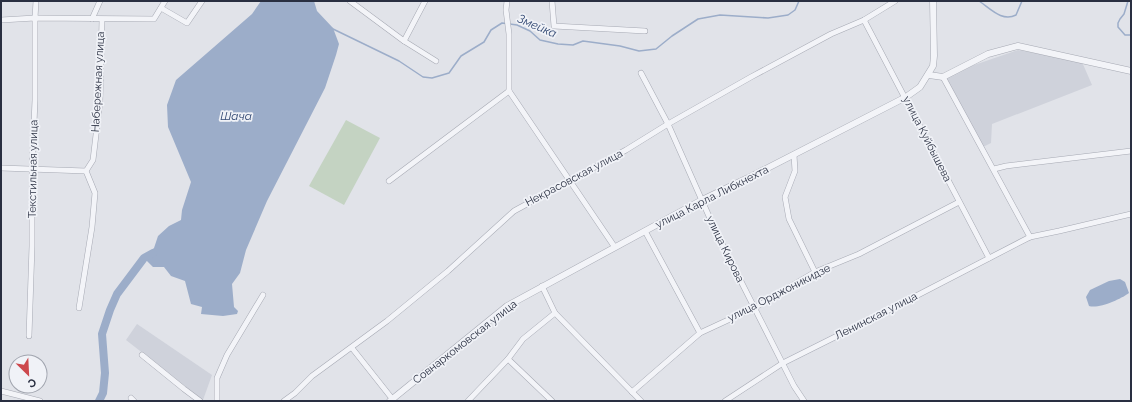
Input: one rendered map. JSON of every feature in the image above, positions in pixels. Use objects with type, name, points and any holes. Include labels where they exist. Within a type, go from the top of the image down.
[{"type":"street","name":"Текстильная улица","points":[[29,336],[36,1]]},
{"type":"street","points":[[92,19],[100,1]]},
{"type":"street","points":[[1,20],[35,18],[102,20],[154,19],[166,1]]},
{"type":"street","points":[[161,8],[187,22],[202,1]]},
{"type":"street","points":[[350,1],[404,41],[436,62]]},
{"type":"street","points":[[404,41],[425,1]]},
{"type":"street","points":[[507,1],[506,13],[509,34],[509,91],[614,246]]},
{"type":"street","points":[[552,1],[554,26],[645,31]]},
{"type":"street","name":"Некрасовская улица","points":[[284,401],[295,393],[312,376],[387,321],[448,271],[514,211],[626,150],[668,124],[751,77],[831,34],[864,20],[895,1]]},
{"type":"street","points":[[933,1],[934,56],[933,66],[929,75],[943,77],[988,54],[1018,46],[1131,71]]},
{"type":"street","name":"Набережная улица","points":[[86,171],[93,160],[100,101],[102,20]]},
{"type":"street","name":"улица Куйбышева","points":[[864,20],[906,97],[989,258]]},
{"type":"street","name":"улица Кирова","points":[[641,73],[668,124],[716,232],[783,364],[804,401]]},
{"type":"street","name":"улица Карла Либкнехта","points":[[542,286],[702,200],[794,155],[906,97],[920,87],[929,75]]},
{"type":"street","points":[[943,77],[1030,237]]},
{"type":"street","points":[[389,181],[509,91]]},
{"type":"street","points":[[994,169],[1006,166],[1131,151]]},
{"type":"street","points":[[794,155],[795,171],[785,197],[789,219],[815,272]]},
{"type":"street","points":[[1,168],[86,171],[95,193],[92,227],[79,308]]},
{"type":"street","name":"улица Орджоникидзе","points":[[632,392],[700,333],[754,308],[815,272],[859,254],[959,202]]},
{"type":"street","name":"Ленинская улица","points":[[726,401],[783,364],[1030,237],[1131,214]]},
{"type":"street","points":[[645,231],[700,333]]},
{"type":"street","points":[[542,286],[555,313],[642,401]]},
{"type":"street","name":"Совнаркомовская улица","points":[[392,400],[507,306],[542,286]]},
{"type":"street","points":[[217,401],[217,378],[227,355],[263,294]]},
{"type":"street","points":[[468,401],[508,360],[523,339],[555,313]]},
{"type":"street","points":[[352,348],[392,400]]},
{"type":"street","points":[[142,355],[200,401]]},
{"type":"street","points":[[508,360],[552,401]]},
{"type":"street","points":[[1,391],[40,401]]},
{"type":"shaded area","points":[[1018,50],[1082,62],[1092,85],[992,124],[991,143],[983,147],[945,75]]},
{"type":"shaded area","points":[[137,324],[212,375],[203,400],[126,340]]},
{"type":"green space","points":[[346,120],[380,138],[344,205],[309,186]]},
{"type":"water","name":"Шача","points":[[261,1],[314,1],[317,11],[333,28],[339,44],[325,88],[267,201],[246,250],[240,273],[232,284],[234,307],[238,311],[237,314],[223,316],[201,314],[202,307],[191,304],[185,281],[171,276],[164,267],[153,267],[144,258],[154,248],[158,236],[169,226],[181,220],[182,210],[191,182],[168,127],[167,105],[176,80],[252,14]]},
{"type":"water","points":[[1120,279],[1125,282],[1129,293],[1104,305],[1093,307],[1089,306],[1086,297],[1090,290],[1109,281]]},
{"type":"waterway","name":"Змейка","points":[[331,28],[399,61],[423,77],[432,78],[449,73],[461,56],[484,42],[491,30],[502,23],[517,25],[530,31],[540,40],[558,44],[573,45],[583,41],[620,46],[639,51],[656,49],[672,36],[698,19],[720,15],[768,18],[788,15],[795,10],[799,1]]},
{"type":"waterway","name":"Змейка","points":[[848,1],[859,1]]},
{"type":"waterway","name":"Змейка","points":[[979,1],[997,14],[1006,17],[1016,15],[1022,1]]},
{"type":"waterway","name":"Змейка","points":[[1128,1],[1124,14],[1118,23],[1118,27],[1125,35],[1131,35]]},
{"type":"waterway","name":"Шача","points":[[99,401],[103,393],[105,373],[102,334],[110,310],[117,294],[144,258],[153,253]]}]
